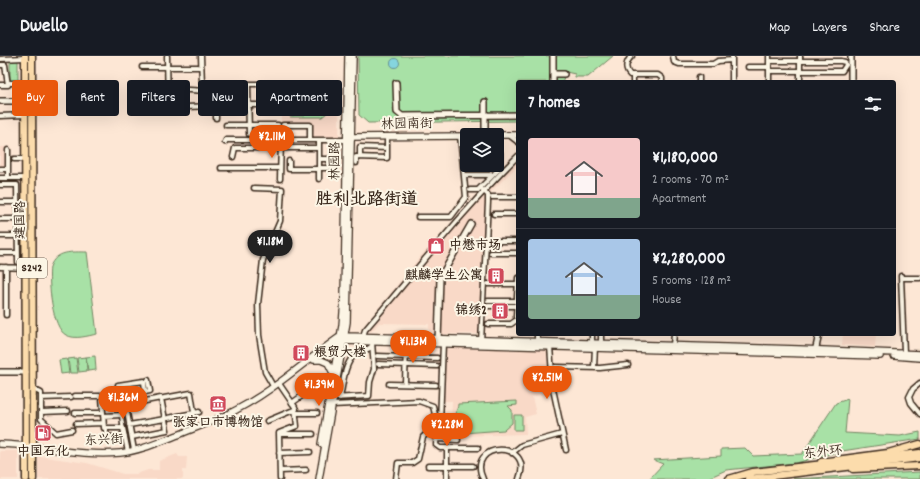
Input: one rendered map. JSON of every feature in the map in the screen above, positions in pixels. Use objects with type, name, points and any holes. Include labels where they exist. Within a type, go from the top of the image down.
[{"type":"main road","name":"建国路","points":[[30,80],[32,56]]},
{"type":"main road","name":"林园路","points":[[342,339],[349,296],[348,56]]},
{"type":"main road","name":"林园路","points":[[342,339],[353,56]]},
{"type":"main road","name":"建国路","points":[[25,57],[25,80]]},
{"type":"main road","name":"建国路","points":[[25,116],[26,479]]},
{"type":"main road","name":"建国路","points":[[28,116],[33,479]]},
{"type":"main road","points":[[504,135],[516,135]]},
{"type":"main road","name":"林园南街","points":[[349,138],[387,136],[460,136]]},
{"type":"main road","points":[[330,344],[342,326]]},
{"type":"main road","points":[[342,339],[363,336],[440,342]]},
{"type":"main road","points":[[342,339],[372,344],[406,342],[481,342],[593,346]]},
{"type":"main road","points":[[315,479],[333,375],[342,339]]},
{"type":"main road","points":[[319,479],[342,339]]},
{"type":"main road","name":"东兴街","points":[[33,449],[70,452],[128,452],[156,444],[236,410],[276,387],[330,344],[342,339]]},
{"type":"main road","name":"东兴街","points":[[26,447],[77,456],[119,456],[157,446],[239,413],[342,339]]},
{"type":"main road","points":[[537,344],[550,346],[601,345],[904,355],[920,354]]},
{"type":"main road","points":[[904,355],[920,358]]},
{"type":"main road","points":[[314,360],[321,360],[328,363],[333,375]]},
{"type":"main road","points":[[0,444],[26,447]]},
{"type":"main road","points":[[787,468],[825,461],[888,453],[920,444]]},
{"type":"main road","points":[[0,448],[26,447]]},
{"type":"main road","name":"东外环","points":[[729,479],[753,472],[920,453]]},
{"type":"main road","points":[[748,479],[920,458]]},
{"type":"main road","points":[[825,469],[920,466]]},
{"type":"street","points":[[167,56],[168,80]]},
{"type":"street","points":[[203,56],[204,66]]},
{"type":"street","points":[[202,80],[203,56]]},
{"type":"street","points":[[553,56],[553,80]]},
{"type":"street","points":[[632,56],[627,63],[626,69],[628,72],[633,75],[658,75],[662,78],[662,80]]},
{"type":"street","points":[[673,56],[674,62],[680,64],[713,64],[718,60],[732,58],[732,80]]},
{"type":"street","points":[[851,56],[849,65],[851,80]]},
{"type":"street","points":[[0,59],[25,57]]},
{"type":"street","points":[[769,80],[769,58],[800,58],[841,61],[849,65]]},
{"type":"street","points":[[800,58],[800,80]]},
{"type":"street","points":[[0,65],[5,65],[8,83]]},
{"type":"street","points":[[748,67],[800,71],[842,71],[849,65]]},
{"type":"street","points":[[142,67],[198,67]]},
{"type":"street","points":[[554,74],[564,74]]},
{"type":"street","points":[[633,75],[633,80]]},
{"type":"street","points":[[0,85],[8,85],[8,83],[12,83]]},
{"type":"street","points":[[396,83],[396,107],[399,115],[516,115]]},
{"type":"street","points":[[248,84],[256,84]]},
{"type":"street","points":[[0,101],[12,101]]},
{"type":"street","points":[[485,102],[485,128]]},
{"type":"street","points":[[190,107],[216,106],[216,118]]},
{"type":"street","points":[[249,134],[248,107],[256,106]]},
{"type":"street","points":[[0,116],[12,116]]},
{"type":"street","points":[[226,125],[310,125],[310,140]]},
{"type":"street","points":[[509,135],[516,140]]},
{"type":"street","points":[[356,163],[356,157],[387,158],[387,136]]},
{"type":"street","points":[[225,142],[226,140],[319,140],[349,138]]},
{"type":"street","points":[[280,179],[282,148],[281,140]]},
{"type":"street","points":[[319,140],[319,179]]},
{"type":"street","points":[[360,155],[360,147],[387,148]]},
{"type":"street","points":[[233,157],[235,148],[319,148]]},
{"type":"street","points":[[8,150],[8,178]]},
{"type":"street","points":[[363,336],[366,330],[421,262],[483,190],[516,158]]},
{"type":"street","points":[[14,159],[25,159]]},
{"type":"street","points":[[289,161],[289,169],[329,168],[329,160],[319,160]]},
{"type":"street","points":[[221,168],[280,168]]},
{"type":"street","points":[[0,169],[8,169]]},
{"type":"street","points":[[418,217],[451,218],[466,197],[464,172]]},
{"type":"street","points":[[470,190],[478,190],[496,172]]},
{"type":"street","points":[[464,175],[492,176]]},
{"type":"street","points":[[0,178],[25,178]]},
{"type":"street","points":[[0,185],[17,185],[18,262]]},
{"type":"street","points":[[254,188],[281,188],[282,194],[279,225],[263,260],[258,304],[259,335],[264,372],[292,403],[296,411],[297,426],[279,434]]},
{"type":"street","points":[[481,342],[488,202],[488,195],[483,190]]},
{"type":"street","points":[[492,197],[516,197]]},
{"type":"street","points":[[0,202],[17,202]]},
{"type":"street","points":[[494,214],[516,214]]},
{"type":"street","points":[[0,219],[17,219]]},
{"type":"street","points":[[471,224],[440,278],[440,423],[438,428],[437,447],[478,448]]},
{"type":"street","points":[[0,236],[18,236]]},
{"type":"street","points":[[490,241],[516,241]]},
{"type":"street","points":[[0,253],[18,253]]},
{"type":"street","points":[[491,253],[516,253]]},
{"type":"street","points":[[0,267],[26,268]]},
{"type":"street","points":[[6,268],[6,315]]},
{"type":"street","points":[[904,355],[901,277],[920,278]]},
{"type":"street","points":[[488,284],[516,284]]},
{"type":"street","points":[[488,304],[516,304]]},
{"type":"street","points":[[488,324],[511,324],[516,320]]},
{"type":"street","points":[[537,336],[537,344]]},
{"type":"street","points":[[592,336],[594,368]]},
{"type":"street","points":[[601,336],[601,345]]},
{"type":"street","points":[[673,347],[674,336]]},
{"type":"street","points":[[815,351],[819,336]]},
{"type":"street","points":[[405,384],[406,342]]},
{"type":"street","points":[[340,398],[350,361],[356,354],[365,351],[372,344]]},
{"type":"street","points":[[333,398],[369,396],[370,382],[374,369],[372,344]]},
{"type":"street","points":[[550,346],[553,388],[566,450]]},
{"type":"street","points":[[377,356],[437,358]]},
{"type":"street","points":[[378,364],[437,366]]},
{"type":"street","points":[[555,367],[594,368],[628,365]]},
{"type":"street","points":[[0,372],[26,372]]},
{"type":"street","points":[[41,398],[121,396],[145,392],[150,391],[148,380]]},
{"type":"street","points":[[134,450],[125,405],[118,385],[144,381],[145,392]]},
{"type":"street","points":[[920,383],[913,389],[909,397],[911,403],[920,414]]},
{"type":"street","points":[[292,403],[319,384]]},
{"type":"street","points":[[389,384],[436,385]]},
{"type":"street","points":[[32,389],[40,391],[41,419],[54,433],[72,430]]},
{"type":"street","points":[[129,425],[197,412],[191,393],[164,398]]},
{"type":"street","points":[[102,396],[106,437],[125,436]]},
{"type":"street","points":[[121,396],[121,415],[128,452]]},
{"type":"street","points":[[125,405],[161,398],[166,418],[167,430],[132,438]]},
{"type":"street","points":[[332,405],[415,401],[424,402],[434,406],[436,419],[430,430],[423,437],[418,459],[412,464],[398,463],[396,479]]},
{"type":"street","points":[[41,412],[68,411]]},
{"type":"street","points":[[267,421],[296,411],[317,413]]},
{"type":"street","points":[[75,413],[121,415]]},
{"type":"street","points":[[76,424],[123,428]]},
{"type":"street","points":[[438,428],[453,428]]},
{"type":"street","points":[[279,434],[313,434]]},
{"type":"street","points":[[279,434],[280,479]]},
{"type":"street","points":[[512,453],[522,445],[562,434]]},
{"type":"street","points":[[438,441],[458,440]]},
{"type":"street","points":[[447,448],[447,479]]},
{"type":"street","points":[[483,479],[480,471],[481,464],[488,453],[502,449],[512,453],[518,459],[521,465],[519,479]]},
{"type":"street","points":[[280,452],[310,452]]},
{"type":"street","points":[[428,466],[473,466]]},
{"type":"street","points":[[280,471],[306,470]]},
{"type":"shaded area","points":[[281,116],[339,116],[339,137],[311,137],[311,123],[281,123]]},
{"type":"shaded area","points":[[0,147],[7,147],[7,168],[0,168]]},
{"type":"shaded area","points":[[516,154],[516,167],[486,197],[479,334],[429,334],[429,324],[379,323],[371,332],[364,326],[420,257],[499,172],[504,172],[504,167]]},
{"type":"shaded area","points":[[843,336],[876,336],[875,347],[842,345]]},
{"type":"shaded area","points":[[445,348],[548,350],[551,392],[532,397],[536,414],[525,417],[526,434],[461,436],[451,423],[452,401],[444,401]]},
{"type":"shaded area","points":[[0,451],[18,451],[18,479],[0,479]]},
{"type":"shaded area","points":[[177,454],[179,457],[187,457],[186,470],[183,470],[183,479],[38,479],[38,456],[87,463],[123,474],[136,474],[148,470],[159,470],[159,461]]},
{"type":"green space","points":[[358,56],[613,56],[588,77],[575,77],[575,74],[566,72],[563,80],[516,80],[516,121],[368,123],[359,115]]},
{"type":"green space","points":[[10,59],[18,59],[18,80],[12,80],[12,82],[10,82]]},
{"type":"green space","points":[[290,116],[323,116],[322,117]]},
{"type":"green space","points":[[70,252],[87,252],[97,334],[73,337],[66,335],[61,331],[57,324],[50,293],[50,267],[56,257],[60,255]]},
{"type":"green space","points":[[95,356],[96,370],[88,371],[86,357]]},
{"type":"green space","points":[[86,357],[87,371],[79,372],[77,358]]},
{"type":"green space","points":[[76,358],[78,373],[70,373],[68,359]]},
{"type":"green space","points":[[67,359],[69,373],[61,374],[59,360]]},
{"type":"green space","points":[[848,399],[845,433],[900,436],[920,432],[920,439],[842,451],[796,463],[726,470],[706,479],[649,479],[663,464],[653,460],[721,456],[721,449],[745,448],[753,456],[802,454],[836,403]]},
{"type":"green space","points":[[517,401],[517,405],[508,406],[512,410],[512,423],[504,430],[463,433],[453,423],[453,418],[458,404]]},
{"type":"green space","points":[[514,415],[522,415],[522,430],[514,430]]},
{"type":"green space","points":[[920,472],[920,479],[793,479]]},
{"type":"water","points":[[393,59],[397,59],[399,63],[397,67],[393,67],[391,65],[391,61]]},
{"type":"place","name":"中懋市场","points":[[436,246]]},
{"type":"place","name":"麒麟学生公寓","points":[[496,276]]},
{"type":"place","name":"锦绣2","points":[[500,311]]},
{"type":"place","name":"粮贸大楼","points":[[301,353]]},
{"type":"place","name":"张家口市博物馆","points":[[218,404]]},
{"type":"place","name":"中国石化","points":[[43,433]]},
{"type":"district","name":"胜利北路街道","points":[[367,201]]}]
